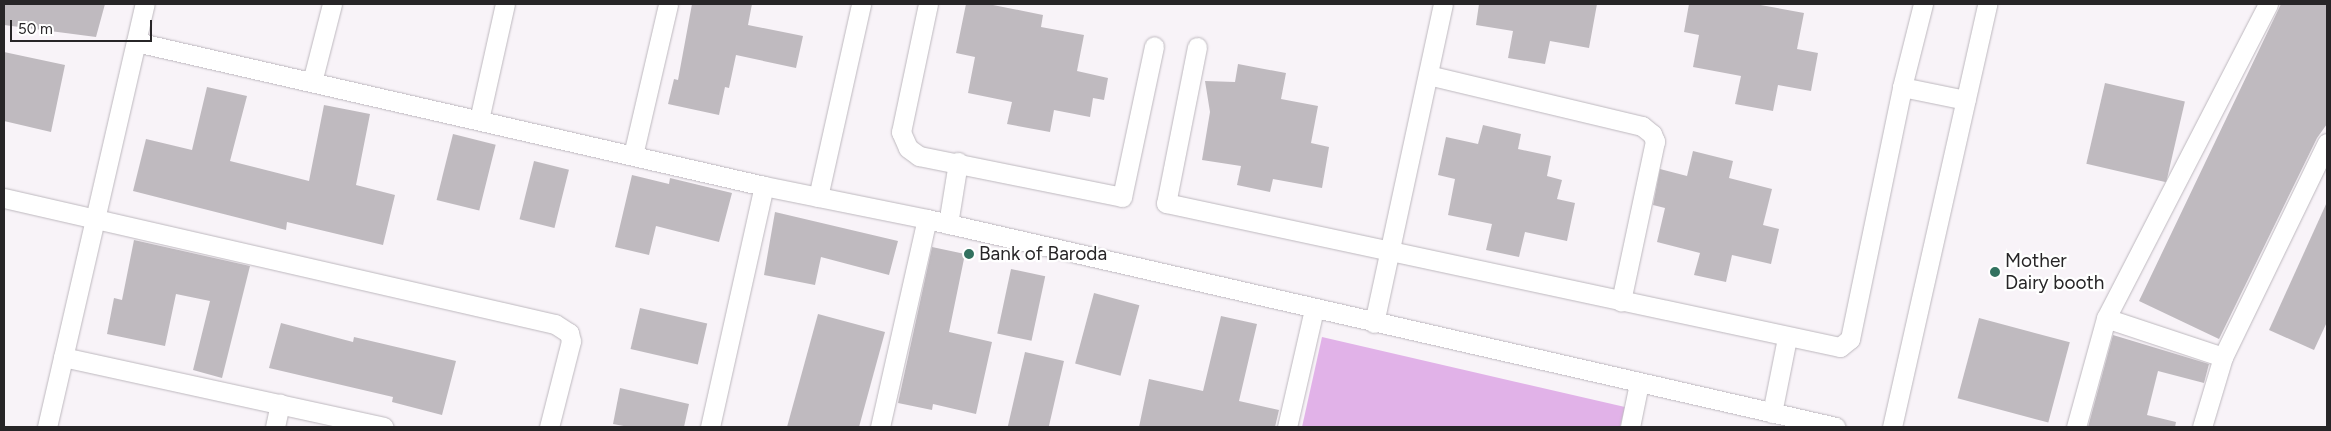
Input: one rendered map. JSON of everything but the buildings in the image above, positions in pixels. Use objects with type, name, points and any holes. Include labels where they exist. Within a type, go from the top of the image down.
[{"type":"street","points":[[47,427],[146,4]]},
{"type":"street","points":[[312,82],[332,4]]},
{"type":"street","points":[[479,120],[505,4]]},
{"type":"street","points":[[633,155],[668,4]]},
{"type":"street","points":[[818,197],[861,4]]},
{"type":"street","points":[[928,4],[901,132],[908,148],[919,156],[958,162],[1122,197],[1154,46]]},
{"type":"street","points":[[1374,323],[1443,4]]},
{"type":"street","points":[[1197,47],[1166,203],[1390,249],[1786,338],[1830,347],[1840,347],[1850,339],[1902,87],[1923,4]]},
{"type":"street","points":[[1892,427],[1987,4]]},
{"type":"street","points":[[2076,427],[2106,318],[2268,4]]},
{"type":"street","points":[[136,42],[764,186],[927,219],[1374,323],[1836,427]]},
{"type":"street","points":[[1428,75],[1642,126],[1652,134],[1654,141],[1621,301]]},
{"type":"street","points":[[1902,87],[1966,100]]},
{"type":"street","points":[[2202,427],[2223,357],[2327,144]]},
{"type":"street","points":[[948,224],[958,162]]},
{"type":"street","points":[[710,427],[764,186]]},
{"type":"street","points":[[4,198],[563,327],[569,333],[571,341],[549,427]]},
{"type":"street","points":[[880,427],[927,219]]},
{"type":"street","points":[[1286,427],[1314,309]]},
{"type":"street","points":[[2106,318],[2223,357]]},
{"type":"street","points":[[1772,413],[1786,338]]},
{"type":"street","points":[[63,357],[384,427]]},
{"type":"street","points":[[1630,427],[1639,383]]},
{"type":"street","points":[[275,427],[280,404]]},
{"type":"shaded area","points":[[1322,337],[1625,407],[1620,427],[1302,427]]},
{"type":"place","name":"Bank of Baroda","points":[[969,254]]},
{"type":"place","name":"Mother Dairy booth","points":[[1995,272]]}]
